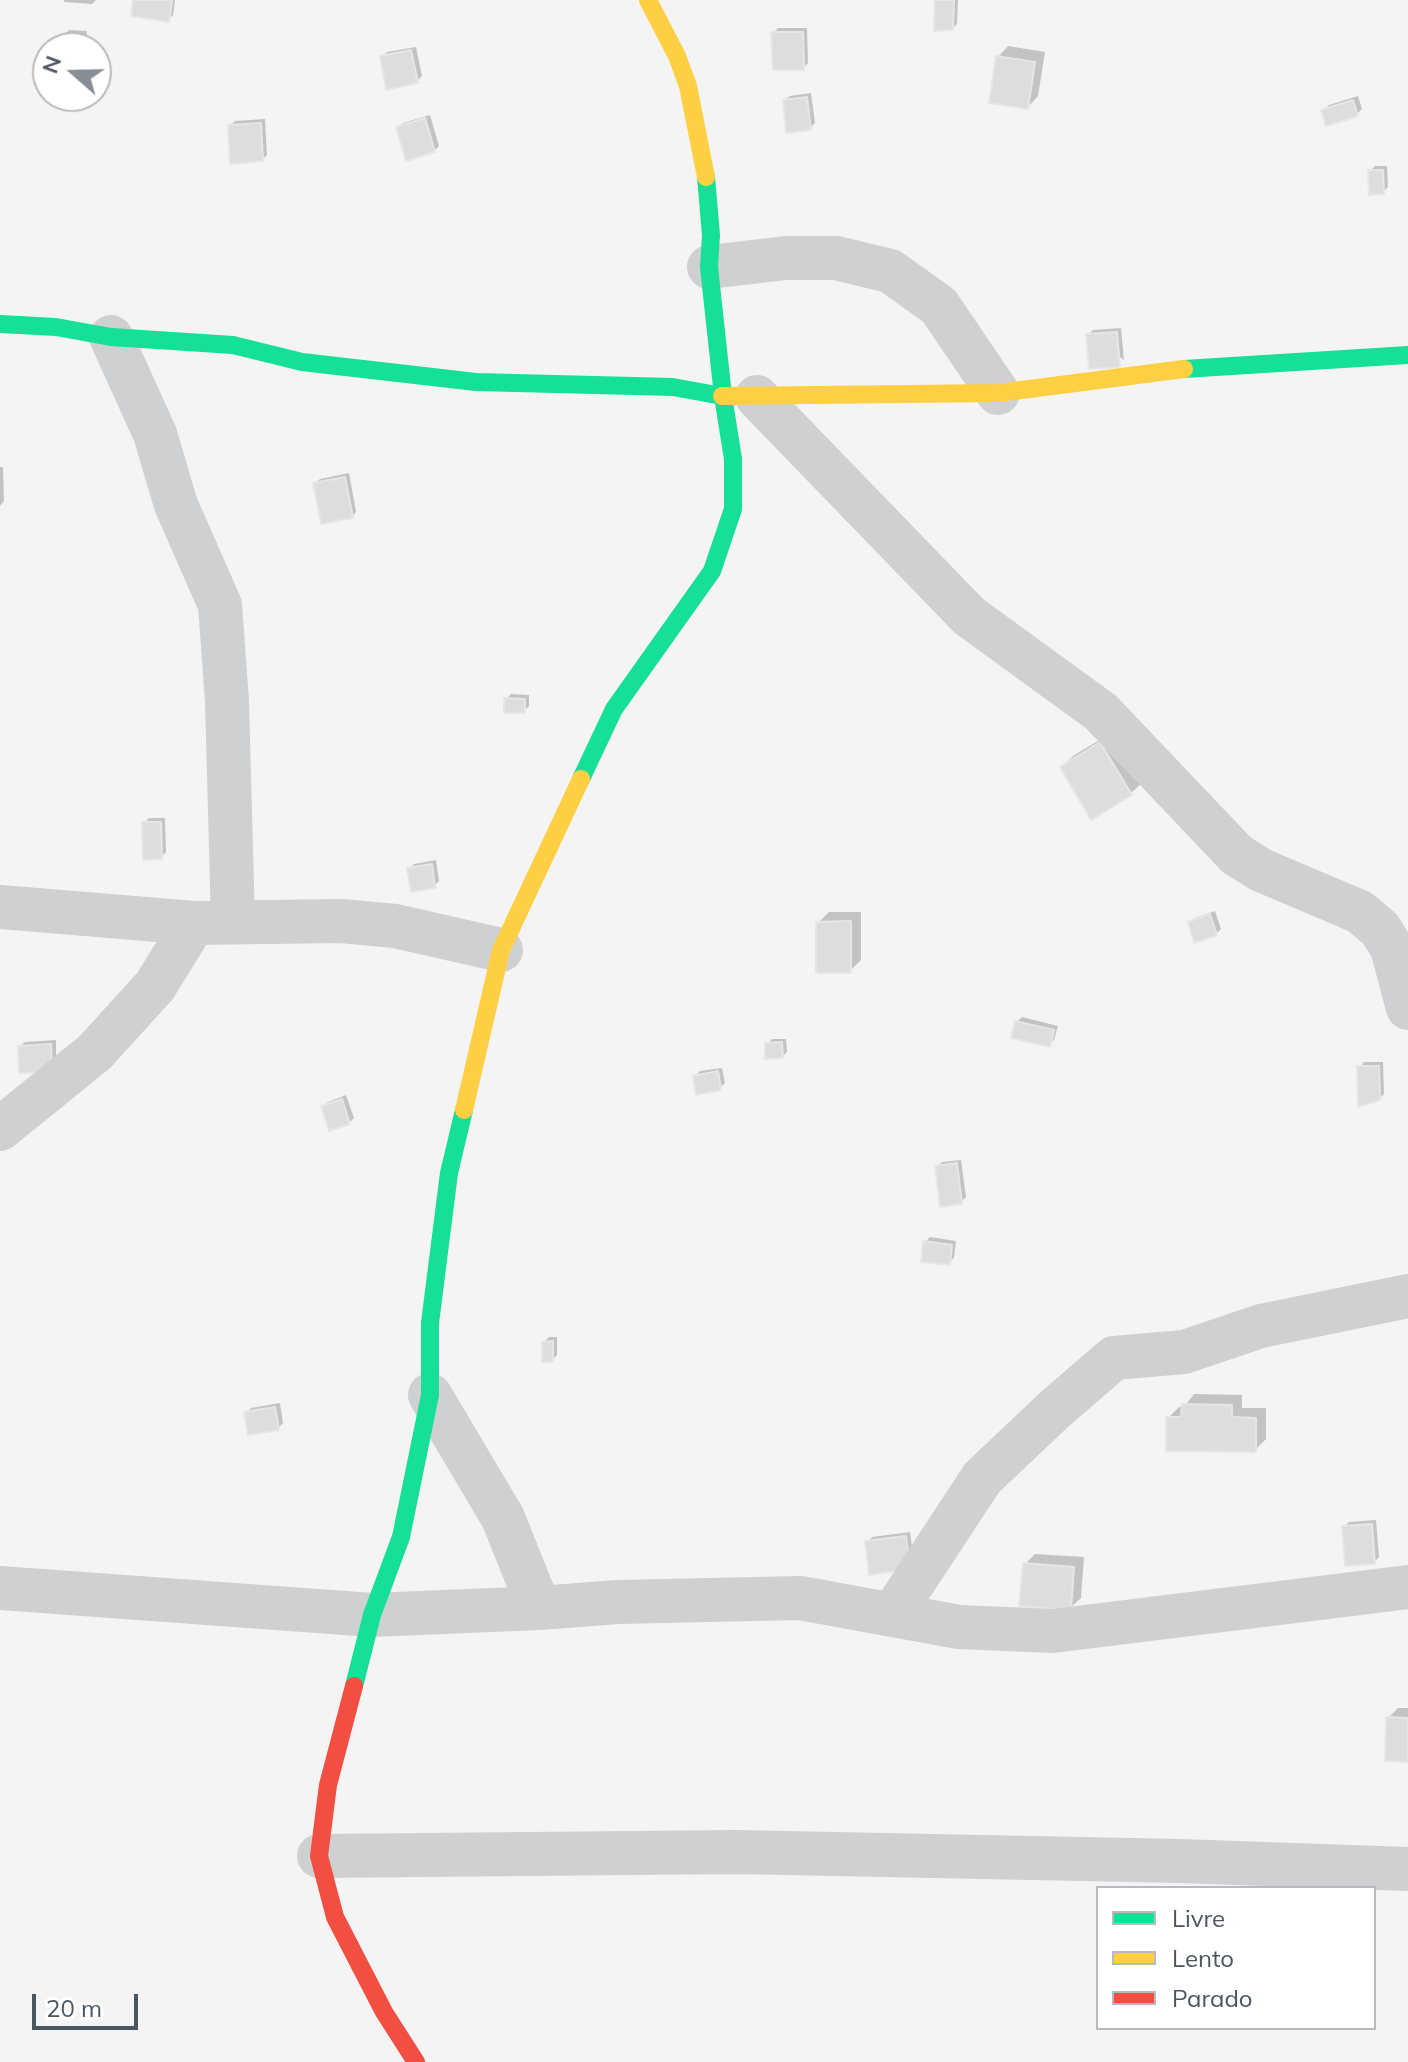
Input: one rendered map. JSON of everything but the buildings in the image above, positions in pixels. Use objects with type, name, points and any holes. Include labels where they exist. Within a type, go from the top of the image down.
[{"type":"street","points":[[416,2062],[384,2012],[335,1917],[319,1856],[328,1785],[372,1615],[401,1537],[430,1395],[430,1323],[449,1173],[501,950],[614,709],[712,571],[733,509],[733,459],[740,396],[709,267],[711,235],[708,189],[688,86],[677,56],[648,0]]},
{"type":"street","points":[[709,267],[786,258],[836,258],[890,271],[939,306],[998,393]]},
{"type":"street","points":[[0,324],[56,327],[111,337],[233,345],[302,362],[476,382],[673,387],[740,396],[998,393],[1187,369],[1408,355]]},
{"type":"street","points":[[0,1129],[29,1109],[95,1052],[214,922],[227,701],[220,605],[176,505],[155,434],[111,337]]},
{"type":"street","points":[[740,396],[883,524],[969,616],[1101,712],[1237,855],[1261,870],[1360,912],[1380,929],[1392,948],[1408,1008]]},
{"type":"street","points":[[0,907],[214,922],[341,921],[395,926],[501,950]]},
{"type":"street","points":[[892,1615],[982,1478],[1114,1358],[1184,1352],[1261,1326],[1408,1296]]},
{"type":"street","points":[[430,1395],[503,1518],[539,1608]]},
{"type":"street","points":[[0,1588],[372,1615],[618,1602],[800,1598],[959,1627],[1053,1631],[1408,1587]]},
{"type":"street","points":[[319,1856],[736,1852],[1165,1860],[1408,1869]]},
{"type":"traffic: fast","points":[[581,779],[614,709],[712,571],[733,509],[733,459],[709,267],[711,235],[706,177]]},
{"type":"traffic: fast","points":[[0,324],[56,327],[111,337],[233,345],[302,362],[476,382],[673,387],[722,396]]},
{"type":"traffic: fast","points":[[1184,369],[1408,355]]},
{"type":"traffic: fast","points":[[354,1686],[372,1615],[401,1537],[430,1395],[430,1323],[449,1173],[464,1110]]},
{"type":"traffic: slow","points":[[648,0],[677,56],[688,86],[706,177]]},
{"type":"traffic: slow","points":[[722,396],[998,393],[1184,369]]},
{"type":"traffic: slow","points":[[464,1110],[501,950],[581,779]]},
{"type":"traffic: jam","points":[[354,1686],[328,1785],[319,1856],[335,1917],[384,2012],[416,2062]]}]
